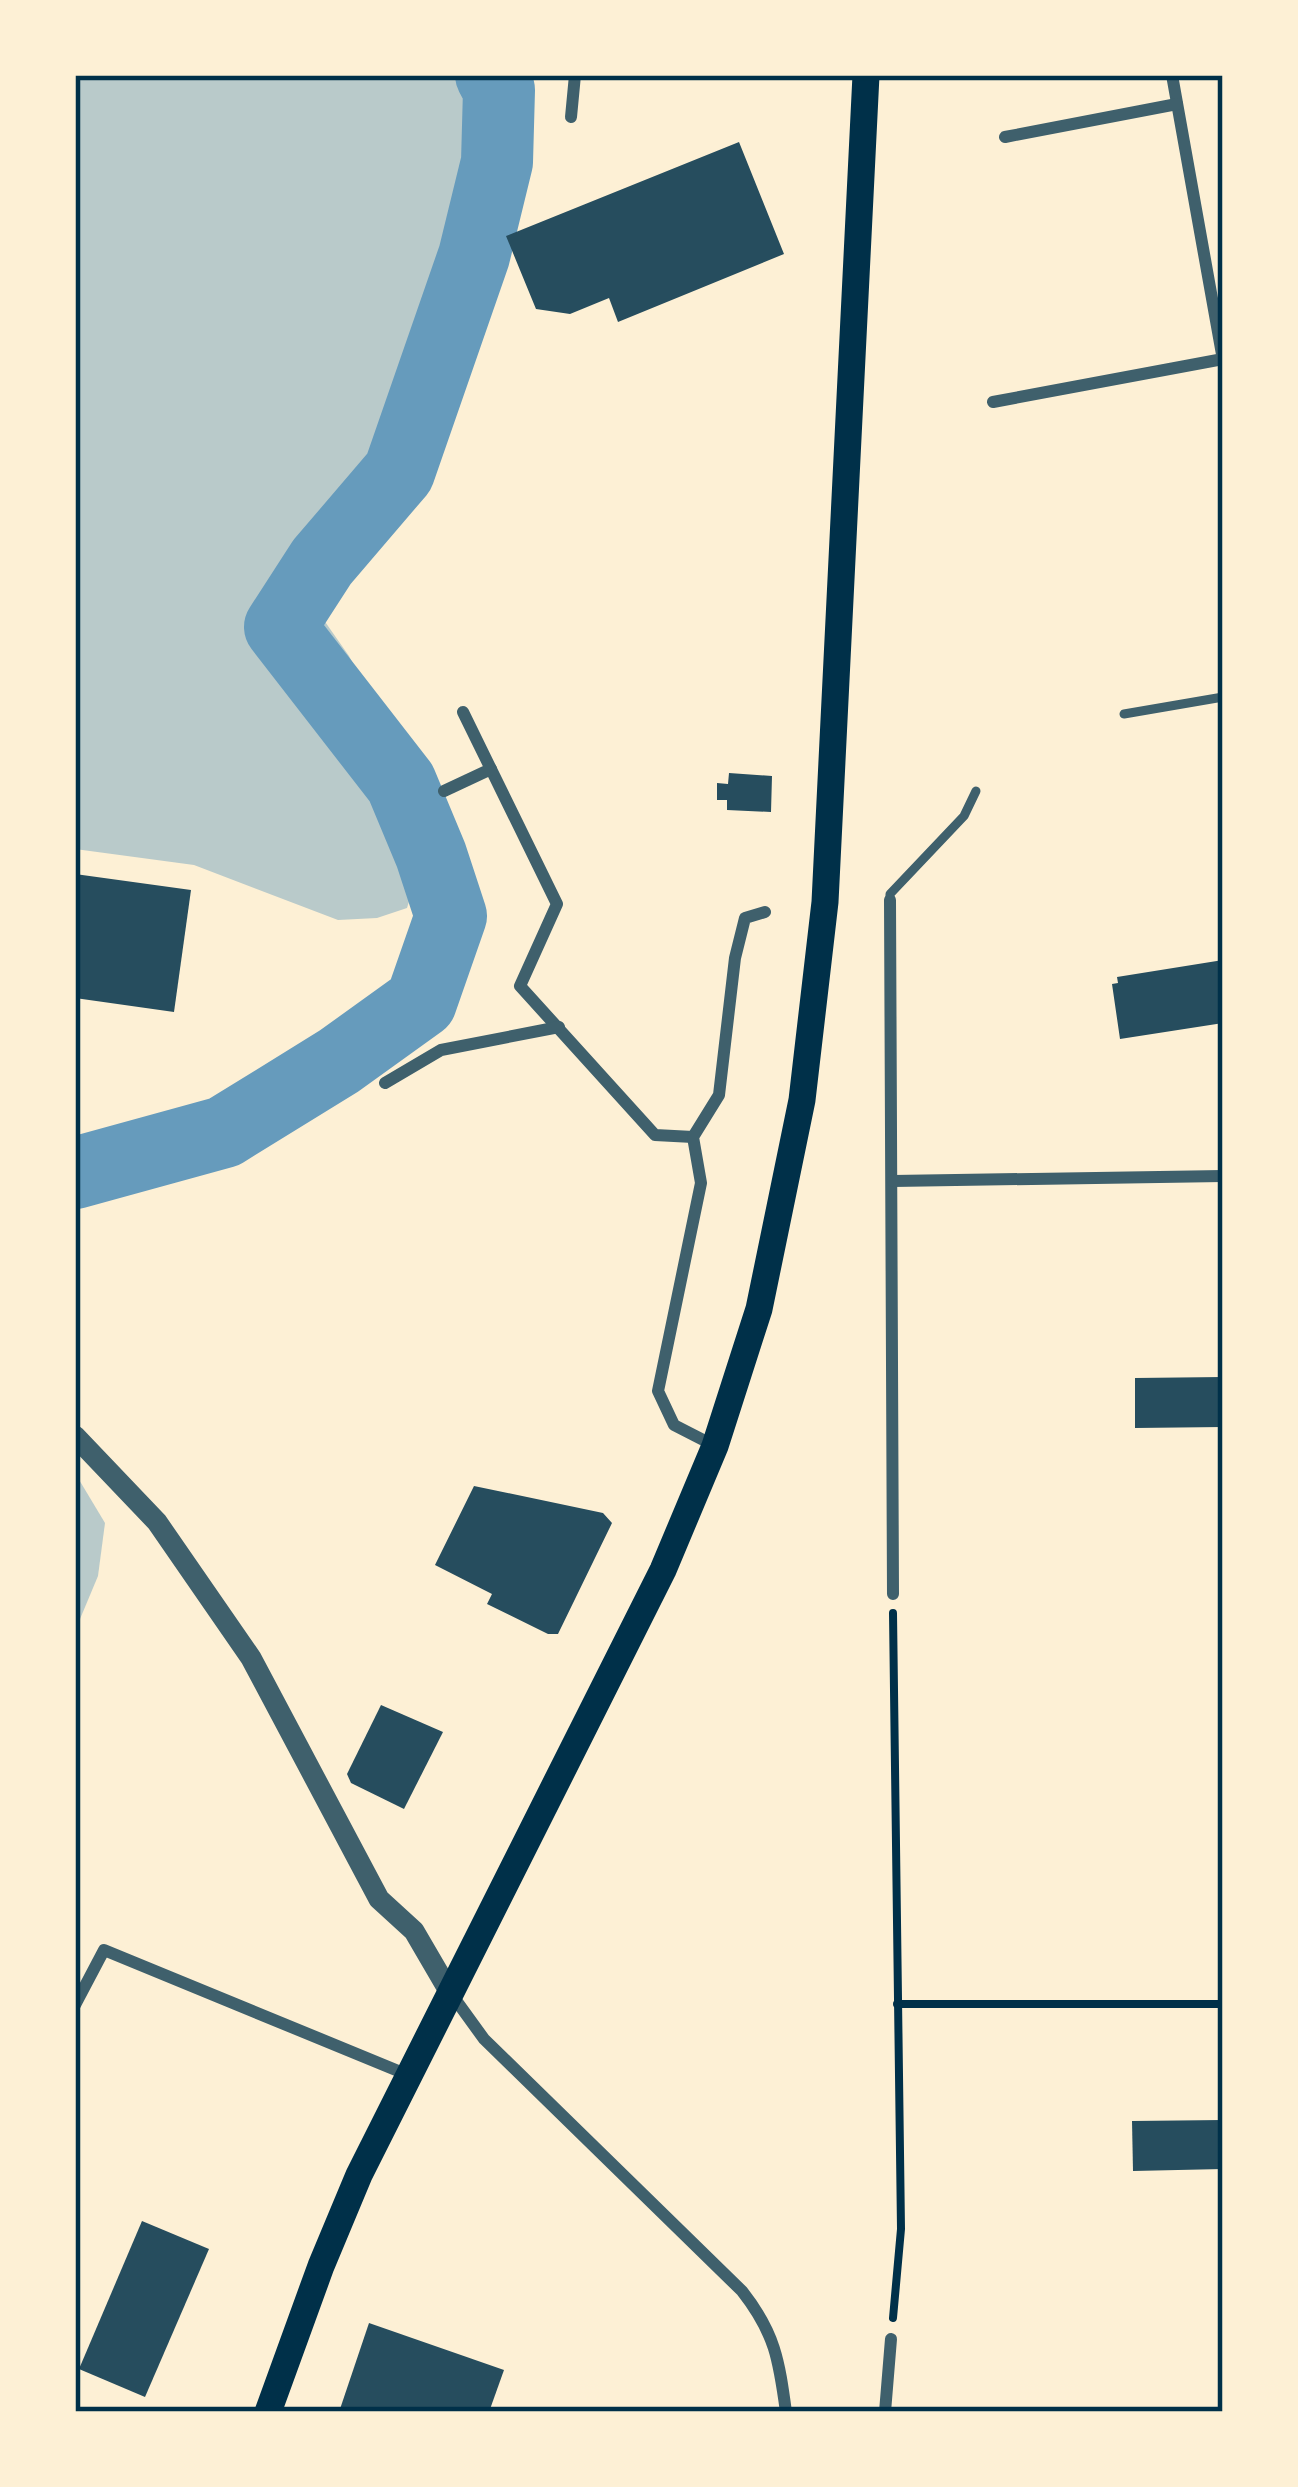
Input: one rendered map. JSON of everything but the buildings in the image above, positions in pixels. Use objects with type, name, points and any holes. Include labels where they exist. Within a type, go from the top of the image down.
[{"type":"main road","points":[[268,2412],[321,2266],[408,2075],[663,1570],[715,1446],[759,1310],[802,1100],[820,946],[866,75]]},
{"type":"street","points":[[572,117],[575,75]]},
{"type":"street","points":[[993,402],[1223,360],[1172,75]]},
{"type":"street","points":[[1005,137],[1177,104]]},
{"type":"street","points":[[463,712],[556,904],[520,986],[655,1135],[693,1137]]},
{"type":"street","points":[[444,791],[491,769]]},
{"type":"street","points":[[890,900],[892,1594]]},
{"type":"street","points":[[715,1446],[674,1425],[658,1391],[701,1183],[693,1137],[719,1095],[735,958],[745,918],[765,912]]},
{"type":"street","points":[[385,1083],[441,1050],[560,1028]]},
{"type":"street","points":[[892,1181],[1223,1176]]},
{"type":"street","points":[[75,1436],[157,1522],[251,1658],[379,1899],[414,1931],[484,2038],[742,2291],[766,2322],[780,2368],[786,2412]]},
{"type":"street","points":[[75,2005],[104,1950],[408,2075]]},
{"type":"street","points":[[886,2412],[891,2339]]},
{"type":"lane","points":[[1124,714],[1223,697]]},
{"type":"lane","points":[[890,900],[890,894],[964,816],[976,791]]},
{"type":"path","points":[[891,2339],[901,2229],[892,1594]]},
{"type":"path","points":[[897,2004],[1223,2004]]},
{"type":"shaded area","points":[[75,75],[460,75],[482,151],[375,444],[321,616],[349,656],[382,719],[419,807],[420,866],[407,908],[377,918],[338,920],[194,865],[75,849]]},
{"type":"shaded area","points":[[75,1473],[105,1523],[98,1576],[75,1631]]},
{"type":"waterway","points":[[75,1173],[224,1132],[339,1061],[421,1002],[451,916],[431,855],[401,783],[280,627],[322,562],[399,472],[474,256],[497,162],[499,90],[491,75]]}]
